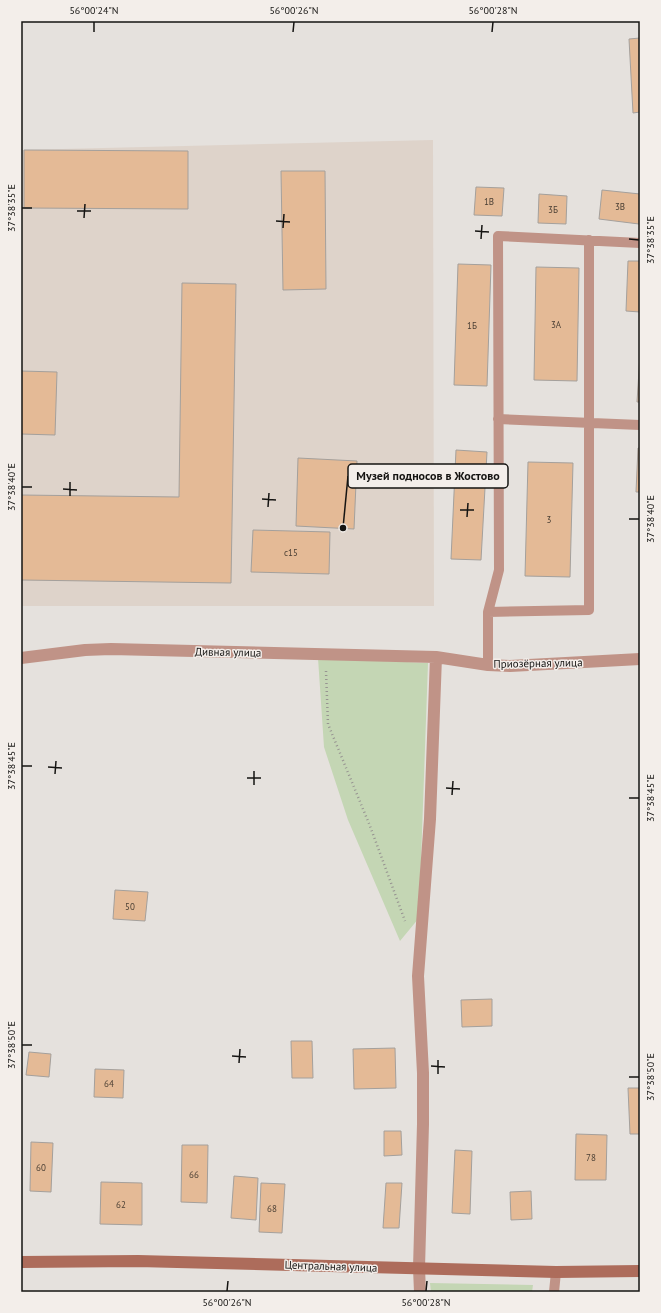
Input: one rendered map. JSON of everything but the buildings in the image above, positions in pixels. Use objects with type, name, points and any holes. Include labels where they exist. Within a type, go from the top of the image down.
[{"type":"street","name":"Дивная улица","points":[[21,658],[85,650],[111,649],[436,657]]},
{"type":"street","name":"Приозёрная улица","points":[[436,657],[488,665],[510,666],[640,659]]},
{"type":"street","points":[[420,1292],[419,1268],[423,1073],[418,976],[430,819],[436,657]]},
{"type":"street","name":"Центральная улица","points":[[21,1262],[138,1261],[556,1272],[640,1271]]},
{"type":"lane","points":[[488,665],[488,612],[499,570],[498,236],[640,243]]},
{"type":"lane","points":[[488,612],[589,610],[589,240]]},
{"type":"lane","points":[[498,419],[640,425]]},
{"type":"lane","points":[[554,1292],[556,1272]]},
{"type":"path","points":[[326,654],[328,724],[370,826],[395,898],[410,935],[421,935]]},
{"type":"shaded area","points":[[433,140],[434,606],[21,606],[21,150]]},
{"type":"green space","points":[[318,658],[428,663],[419,918],[400,941],[348,820],[324,747]]},
{"type":"green space","points":[[430,1283],[533,1285],[532,1292],[431,1292]]},
{"type":"place","name":"Музей подносов в Жостово","points":[[343,528]]}]
